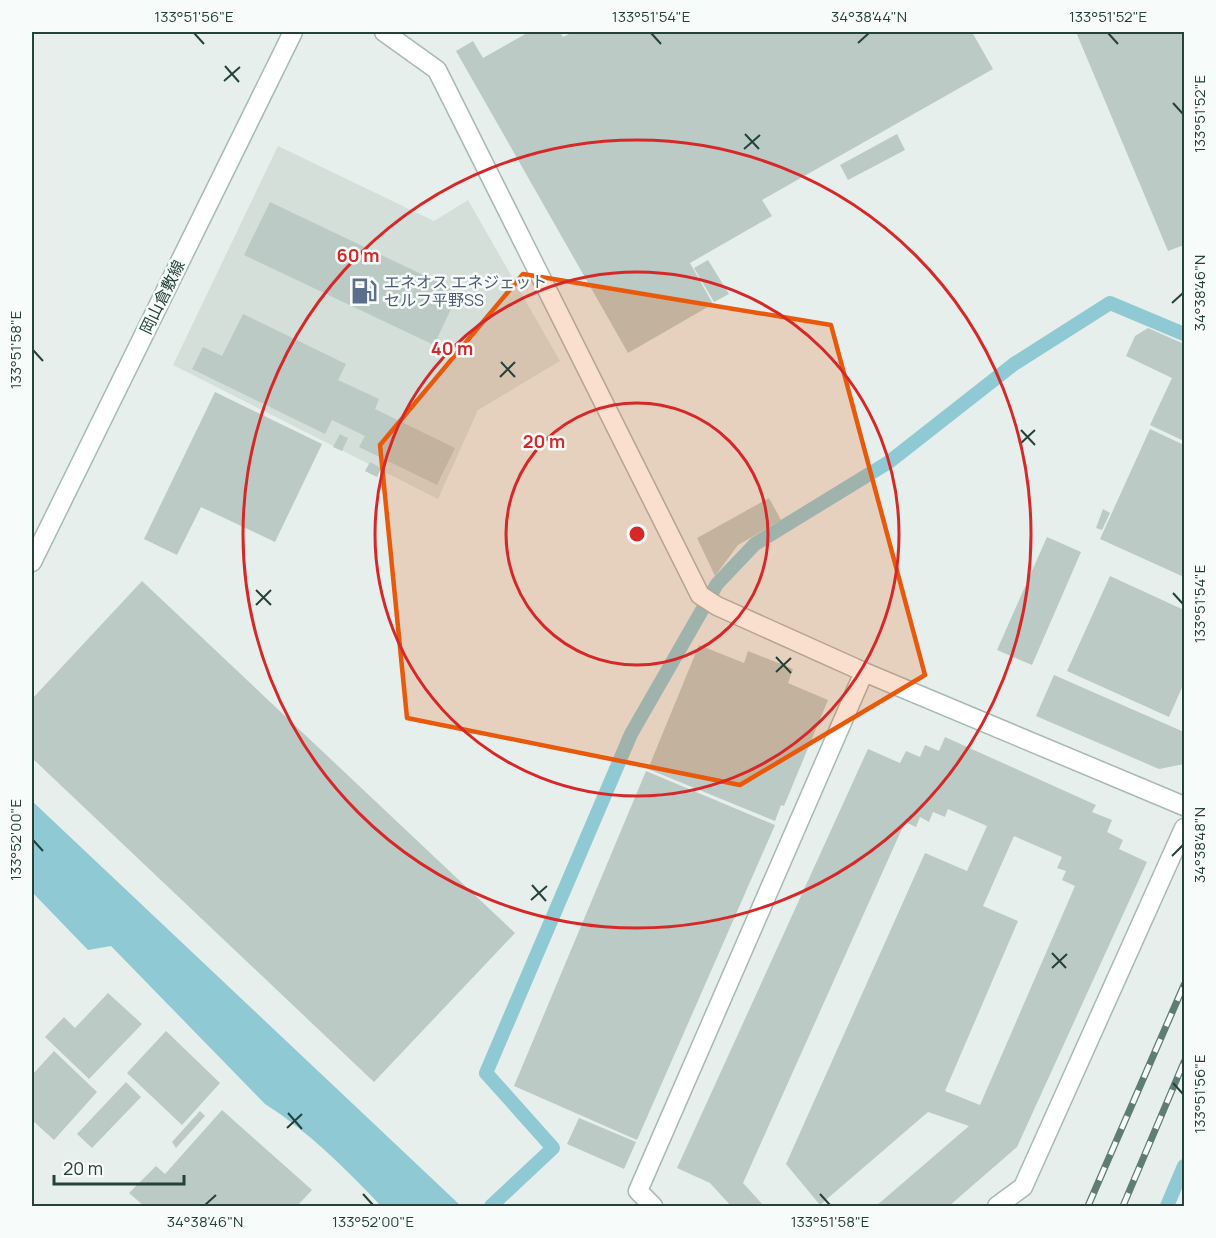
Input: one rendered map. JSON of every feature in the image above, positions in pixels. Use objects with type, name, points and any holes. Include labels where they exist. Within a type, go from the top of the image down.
[{"type":"street","name":"岡山倉敷線","points":[[32,562],[293,32]]},
{"type":"street","points":[[384,32],[437,69],[700,595],[717,606],[864,672],[1185,806]]},
{"type":"street","points":[[653,1206],[638,1191],[864,672]]},
{"type":"street","points":[[997,1206],[1023,1187],[1185,828]]},
{"type":"highlighted area","points":[[523,274],[831,325],[925,675],[740,785],[407,718],[380,445]]},
{"type":"shaded area","name":"エネオス エネジェット セルフ平野SS","points":[[278,146],[434,221],[468,200],[560,361],[478,410],[438,499],[173,365]]},
{"type":"water","points":[[32,801],[461,1206],[381,1206],[326,1151],[297,1126],[265,1104],[111,946],[88,950],[32,892]]},
{"type":"building","points":[[529,32],[560,32],[563,37],[573,32],[972,32],[993,69],[762,200],[772,216],[690,263],[713,304],[628,353],[456,51],[473,41],[483,58]]},
{"type":"building","points":[[1076,32],[1184,32],[1184,245],[1168,251]]},
{"type":"building","points":[[897,134],[905,150],[848,180],[840,165]]},
{"type":"building","points":[[270,202],[459,292],[434,345],[244,255]]},
{"type":"building","points":[[708,260],[729,294],[714,302],[694,268]]},
{"type":"building","points":[[243,314],[346,364],[338,380],[379,399],[375,409],[455,448],[437,485],[359,447],[365,436],[332,420],[325,434],[192,369],[203,347],[222,356]]},
{"type":"building","points":[[1148,328],[1184,344],[1184,441],[1150,425],[1172,378],[1126,356],[1135,336]]},
{"type":"building","points":[[215,392],[322,444],[275,542],[201,507],[177,555],[144,539]]},
{"type":"building","points":[[1150,429],[1184,445],[1184,577],[1100,539]]},
{"type":"building","points":[[340,434],[348,438],[342,451],[333,447]]},
{"type":"building","points":[[370,462],[381,468],[377,477],[365,471]]},
{"type":"building","points":[[769,498],[781,520],[738,545],[715,576],[697,538]]},
{"type":"building","points":[[1103,509],[1110,513],[1102,530],[1096,528]]},
{"type":"building","points":[[1047,537],[1081,552],[1032,665],[997,650]]},
{"type":"building","points":[[1110,576],[1184,610],[1184,683],[1169,717],[1067,671]]},
{"type":"building","points":[[142,581],[515,933],[374,1082],[32,758],[32,699]]},
{"type":"building","points":[[699,645],[744,663],[748,651],[793,669],[788,683],[828,700],[784,806],[781,805],[775,821],[648,769]]},
{"type":"building","points":[[1054,675],[1184,732],[1184,764],[1159,769],[1036,716]]},
{"type":"building","points":[[945,737],[1096,805],[1092,812],[1112,820],[1107,832],[1123,840],[1119,849],[1147,862],[1017,1147],[949,1206],[876,1206],[969,1126],[928,1112],[820,1205],[786,1164],[925,853],[967,871],[987,826],[948,809],[945,817],[933,812],[929,822],[920,817],[916,827],[905,822],[743,1183],[764,1206],[731,1206],[710,1183],[677,1168],[868,749],[900,763],[906,751],[920,757],[925,745],[939,751]],"holes":[[[1014,836],[1062,857],[1057,868],[1066,871],[1062,880],[1075,886],[980,1105],[945,1091],[1018,921],[983,906]]]},
{"type":"building","points":[[646,771],[775,825],[637,1140],[514,1086]]},
{"type":"building","points":[[108,993],[142,1024],[89,1079],[45,1037],[64,1017],[75,1028]]},
{"type":"building","points":[[166,1031],[220,1083],[182,1125],[127,1073]]},
{"type":"building","points":[[54,1051],[97,1092],[54,1140],[32,1120],[32,1075]]},
{"type":"building","points":[[126,1082],[141,1097],[92,1148],[77,1134]]},
{"type":"building","points":[[222,1110],[312,1190],[297,1206],[144,1206],[129,1193],[156,1166],[165,1174]]},
{"type":"building","points":[[200,1111],[205,1116],[176,1148],[172,1142]]},
{"type":"building","points":[[579,1118],[636,1142],[624,1169],[567,1144]]},
{"type":"waterway","points":[[491,1206],[553,1148],[486,1073],[631,734],[717,584],[755,544],[889,462],[1014,364],[1110,303],[1184,334]]},
{"type":"waterway","points":[[1167,1206],[1184,1166]]},
{"type":"railway","points":[[1088,1206],[1184,985]]},
{"type":"railway","points":[[1123,1206],[1184,1062]]},
{"type":"place","name":"エネオス エネジェット セルフ平野SS","points":[[364,291]]}]
